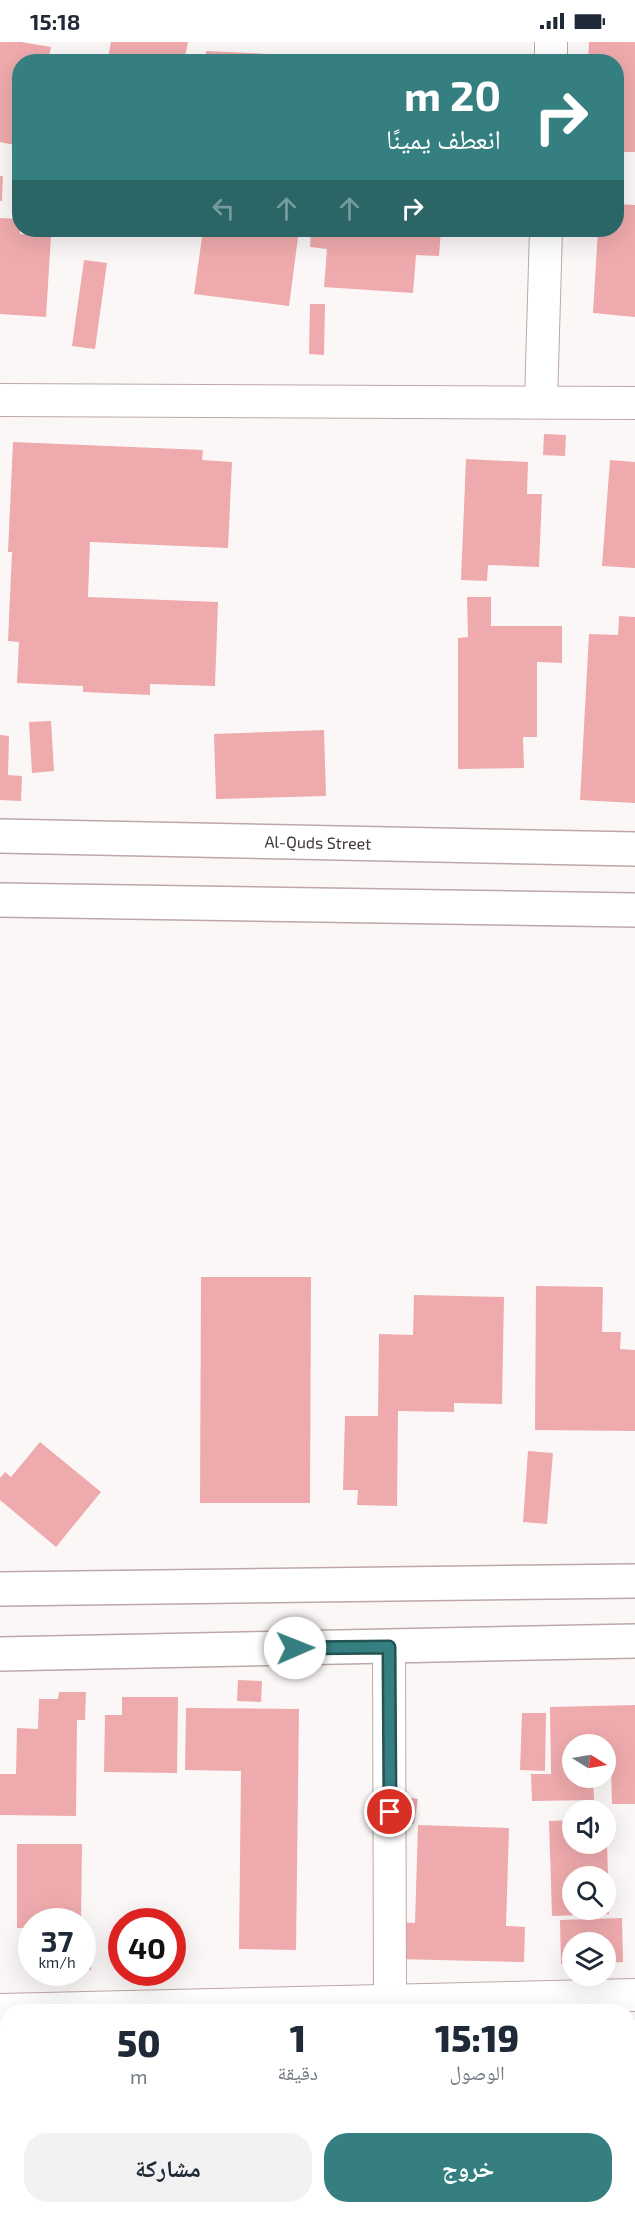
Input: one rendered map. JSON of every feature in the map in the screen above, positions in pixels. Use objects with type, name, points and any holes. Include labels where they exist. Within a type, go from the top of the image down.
[{"type":"street","points":[[541,402],[546,237]]},
{"type":"street","points":[[0,400],[635,403]]},
{"type":"street","name":"Al-Quds Street","points":[[0,836],[635,849]]},
{"type":"street","points":[[0,900],[635,910]]},
{"type":"street","points":[[0,1589],[635,1581]]},
{"type":"street","points":[[0,1654],[635,1641]]},
{"type":"street","points":[[389,1647],[390,2001]]},
{"type":"street","points":[[260,2004],[635,1995]]},
{"type":"building","points":[[0,42],[21,42],[51,47],[50,54],[12,54],[12,144],[0,142]]},
{"type":"building","points":[[111,42],[188,42],[186,54],[109,54]]},
{"type":"building","points":[[589,42],[635,42],[635,152],[624,152],[624,54],[588,54]]},
{"type":"building","points":[[206,51],[270,54],[206,54]]},
{"type":"building","points":[[0,176],[3,176],[2,201],[0,201]]},
{"type":"building","points":[[624,204],[635,205],[635,317],[593,313],[598,237],[624,237]]},
{"type":"building","points":[[0,218],[12,219],[12,237],[51,237],[46,317],[0,314]]},
{"type":"building","points":[[202,237],[298,237],[289,306],[194,294]]},
{"type":"building","points":[[311,237],[440,237],[439,256],[416,255],[413,293],[324,287],[327,249],[310,247]]},
{"type":"building","points":[[84,260],[107,263],[95,349],[72,346]]},
{"type":"building","points":[[310,304],[325,304],[324,355],[309,354]]},
{"type":"building","points":[[544,434],[566,435],[565,456],[543,455]]},
{"type":"building","points":[[13,442],[203,450],[202,460],[232,462],[228,548],[90,542],[88,597],[218,602],[215,686],[150,684],[150,695],[83,692],[83,686],[17,683],[19,642],[8,641],[12,552],[8,552]]},
{"type":"building","points":[[466,459],[528,462],[527,494],[542,494],[539,567],[488,565],[487,581],[461,580]]},
{"type":"building","points":[[610,460],[635,462],[635,568],[602,566]]},
{"type":"building","points":[[467,597],[491,597],[491,626],[562,626],[562,663],[537,662],[537,737],[523,737],[524,768],[458,769],[458,638],[468,637]]},
{"type":"building","points":[[619,616],[635,617],[635,803],[580,800],[589,634],[618,635]]},
{"type":"building","points":[[51,721],[54,771],[32,773],[29,722]]},
{"type":"building","points":[[324,730],[326,796],[216,799],[214,734]]},
{"type":"building","points":[[0,735],[9,736],[8,775],[22,776],[21,801],[0,800]]},
{"type":"building","points":[[201,1277],[311,1277],[310,1503],[200,1503]]},
{"type":"building","points":[[536,1286],[603,1287],[602,1332],[621,1332],[620,1349],[635,1350],[635,1431],[535,1430]]},
{"type":"building","points":[[414,1295],[504,1297],[502,1404],[454,1403],[454,1412],[398,1411],[397,1506],[357,1505],[358,1490],[343,1490],[345,1416],[378,1416],[379,1334],[413,1335]]},
{"type":"building","points":[[40,1442],[101,1492],[56,1547],[0,1500],[0,1478],[5,1472],[11,1477]]},
{"type":"building","points":[[528,1451],[553,1453],[547,1524],[523,1522]]},
{"type":"building","points":[[238,1680],[262,1681],[261,1702],[237,1701]]},
{"type":"building","points":[[59,1692],[86,1692],[85,1720],[77,1720],[76,1816],[0,1815],[0,1774],[16,1774],[17,1728],[38,1729],[39,1699],[58,1699]]},
{"type":"building","points":[[122,1697],[178,1697],[177,1773],[104,1772],[105,1715],[122,1715]]},
{"type":"building","points":[[635,1705],[635,1804],[616,1804],[616,1800],[612,1800],[612,1788],[616,1788],[616,1734],[562,1734],[562,1788],[593,1788],[594,1800],[532,1801],[531,1774],[551,1774],[550,1707]]},
{"type":"building","points":[[186,1708],[299,1709],[296,1950],[239,1949],[241,1771],[185,1770]]},
{"type":"building","points":[[522,1713],[546,1713],[545,1771],[520,1770]]},
{"type":"building","points":[[394,1795],[418,1799],[414,1824],[390,1820]]},
{"type":"building","points":[[562,1820],[562,1854],[607,1854],[608,1866],[562,1866],[562,1916],[552,1916],[549,1821]]},
{"type":"building","points":[[418,1825],[509,1828],[506,1926],[525,1927],[524,1962],[396,1959],[397,1922],[415,1923]]},
{"type":"building","points":[[17,1844],[82,1844],[81,1908],[18,1908],[17,1928]]},
{"type":"building","points":[[622,1918],[623,1962],[616,1962],[616,1932],[562,1932],[561,1964],[560,1920],[616,1920]]},
{"type":"route","points":[[295,1648],[389,1647],[390,1812]]}]
